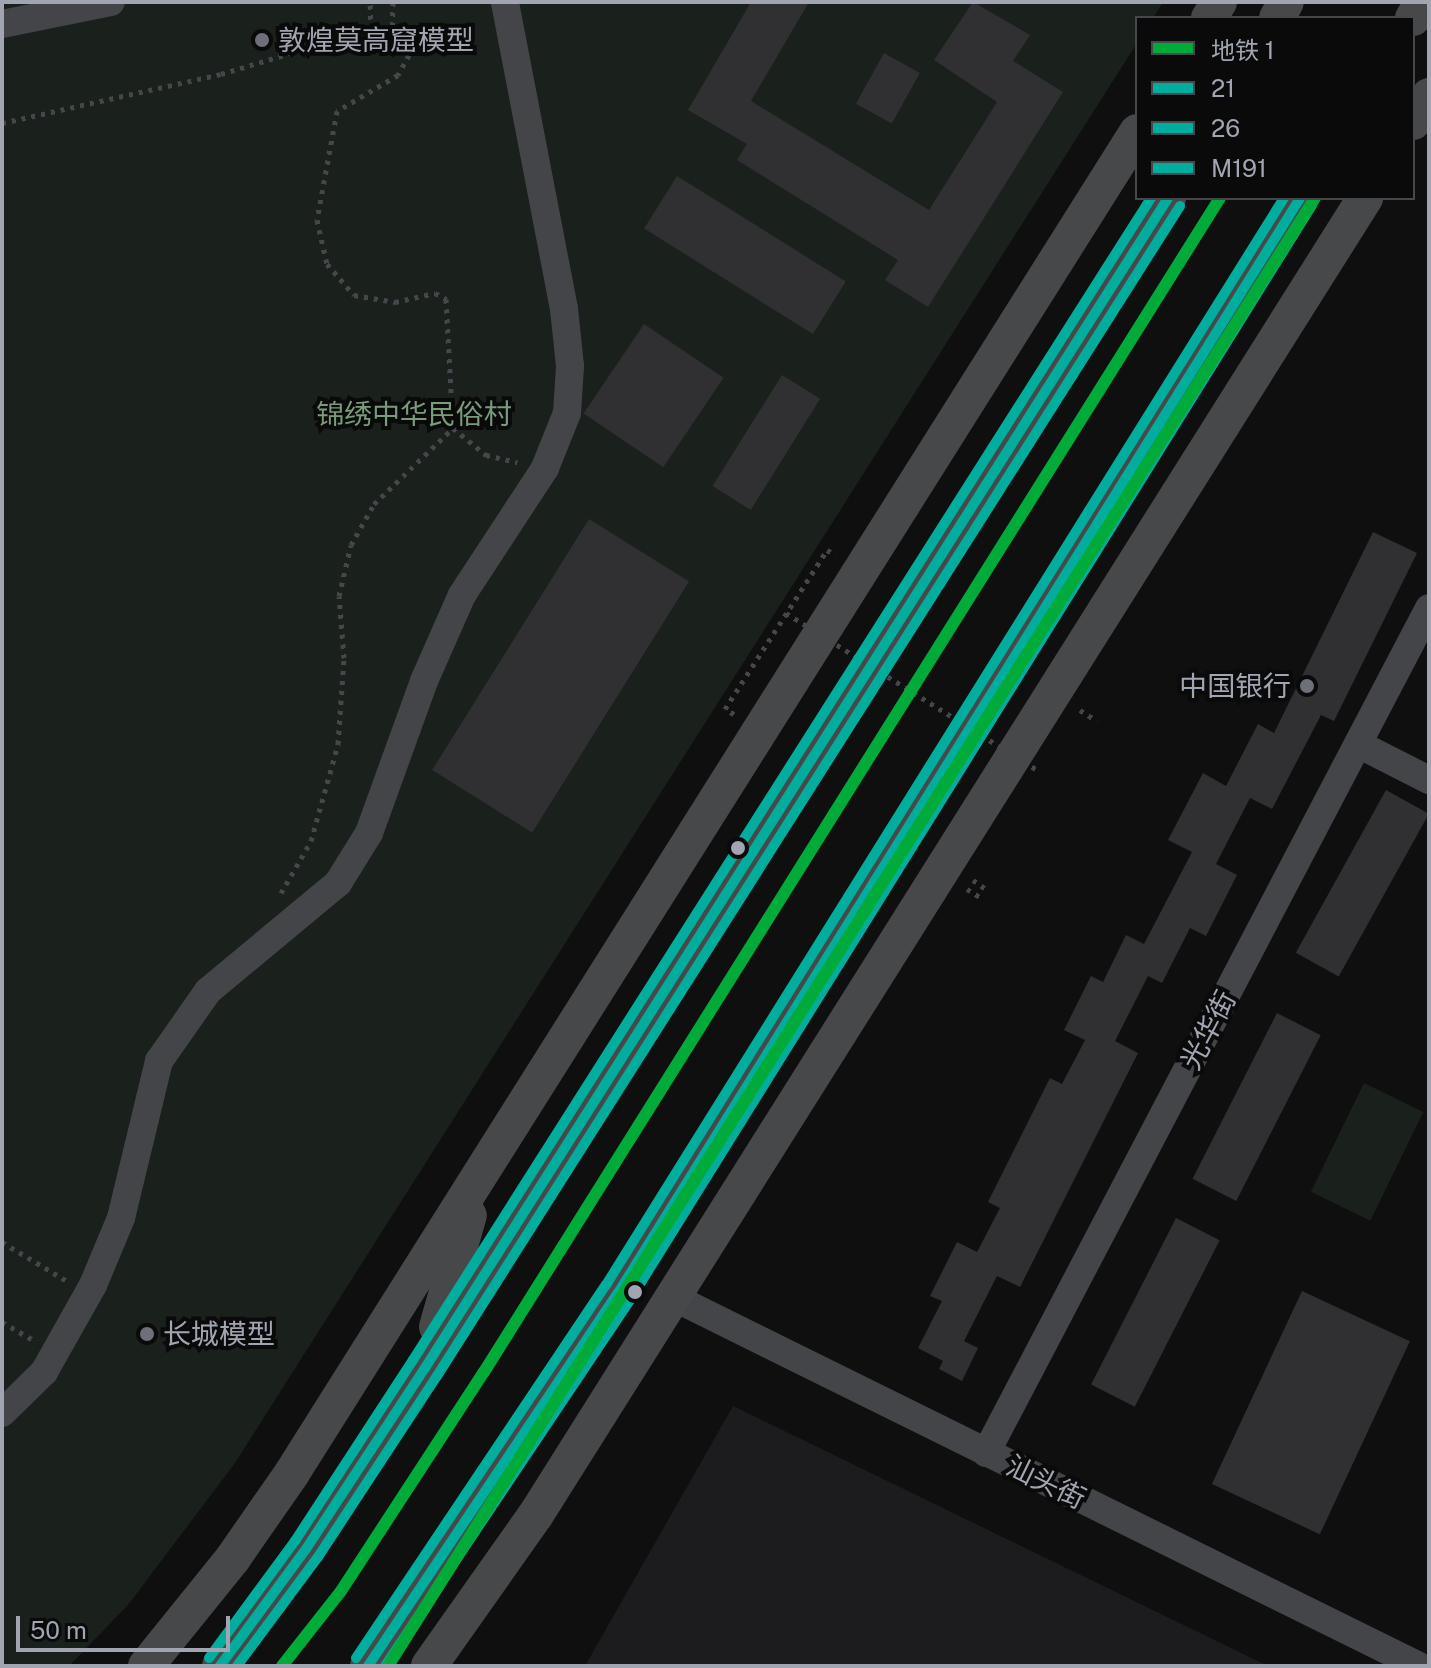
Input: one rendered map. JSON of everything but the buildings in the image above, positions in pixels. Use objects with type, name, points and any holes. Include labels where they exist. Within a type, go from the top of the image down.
[{"type":"main road","points":[[1415,119],[1429,96]]},
{"type":"main road","points":[[146,1666],[233,1558],[292,1473],[1135,135]]},
{"type":"main road","points":[[220,1666],[306,1549],[425,1368],[1167,200]]},
{"type":"main road","points":[[368,1666],[618,1293],[928,788],[1299,200]]},
{"type":"main road","points":[[429,1666],[535,1516],[1364,200]]},
{"type":"main road","points":[[859,997],[928,788]]},
{"type":"main road","points":[[425,1368],[481,1175]]},
{"type":"street","points":[[2,24],[111,2]]},
{"type":"street","points":[[2,1413],[44,1372],[89,1294],[121,1218],[159,1061],[208,991],[338,883],[369,833],[462,595],[545,468],[567,413],[570,366],[564,309],[505,2]]},
{"type":"street","name":"光华街","points":[[986,1453],[1429,608]]},
{"type":"street","points":[[1358,744],[1429,780]]},
{"type":"street","name":"汕头街","points":[[673,1297],[1419,1666]]},
{"type":"path","points":[[2,123],[221,74],[371,29],[370,2]]},
{"type":"path","points":[[393,2],[392,42],[409,55],[398,75],[337,111],[317,220],[327,264],[354,295],[395,302],[435,293],[446,299],[453,428],[486,455],[545,468]]},
{"type":"path","points":[[280,895],[311,841],[338,744],[344,658],[339,596],[351,545],[374,504],[453,428]]},
{"type":"path","points":[[725,709],[827,550]]},
{"type":"path","points":[[786,613],[1039,771]]},
{"type":"path","points":[[1078,709],[1097,721]]},
{"type":"path","points":[[970,878],[989,891]]},
{"type":"path","points":[[2,1242],[89,1294]]},
{"type":"shaded area","points":[[733,1406],[1268,1666],[585,1666]]},
{"type":"green space","name":"锦绣中华民俗村","points":[[2,2],[1163,2],[1154,16],[1135,16],[1135,46],[235,1463],[128,1605],[69,1666],[2,1666]]},
{"type":"green space","points":[[1364,1083],[1423,1112],[1370,1221],[1311,1192]]},
{"type":"metro line","name":"1","points":[[282,1666],[341,1591],[484,1372],[1219,200]]},
{"type":"metro line","name":"1","points":[[388,1666],[1314,200]]},
{"type":"transit line","name":"M191","points":[[209,1658],[295,1541],[413,1360],[1150,200]]},
{"type":"transit line","name":"21","points":[[220,1666],[306,1549],[425,1368],[1167,200]]},
{"type":"transit line","name":"M191","points":[[356,1658],[606,1285],[1283,200]]},
{"type":"transit line","name":"21","points":[[368,1666],[618,1293],[1299,200]]},
{"type":"transit line","name":"26","points":[[385,1666],[630,1300],[1312,205]]},
{"type":"transit line","name":"26","points":[[237,1666],[318,1557],[437,1376],[1180,206]]},
{"type":"place","name":"敦煌莫高窟模型","points":[[262,40]]},
{"type":"place","name":"中国银行","points":[[1307,686]]},
{"type":"place","name":"长城模型","points":[[147,1334]]}]
